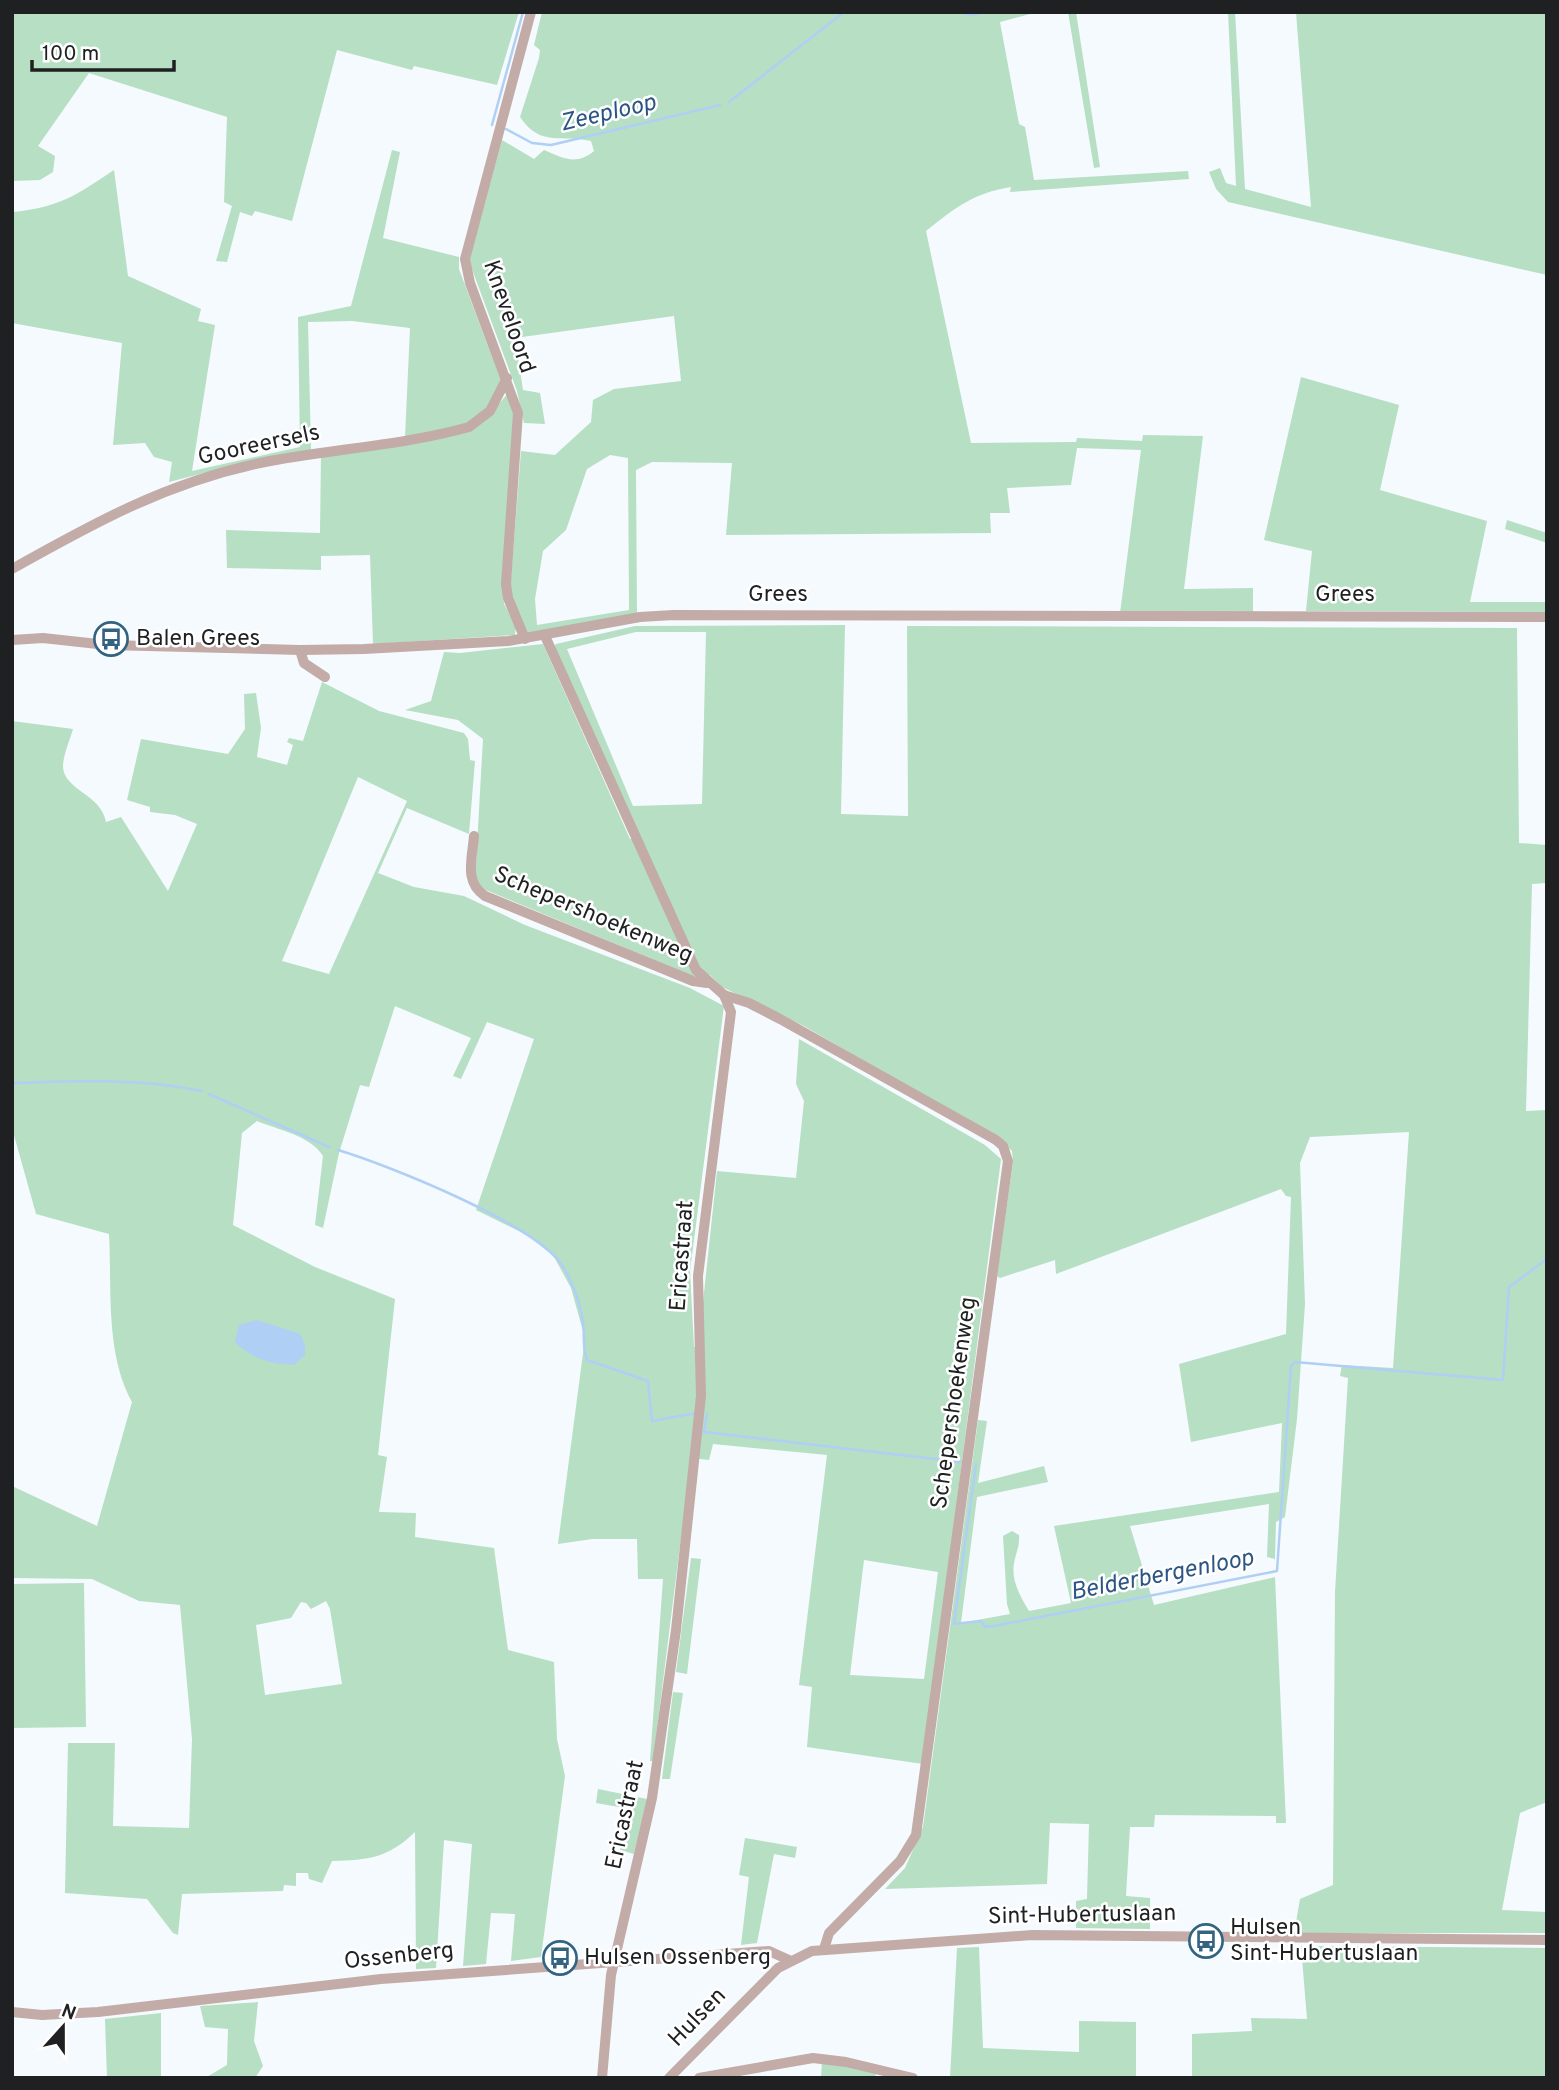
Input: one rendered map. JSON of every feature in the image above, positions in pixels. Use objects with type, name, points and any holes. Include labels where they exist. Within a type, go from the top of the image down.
[{"type":"street","name":"Kneveloord","points":[[524,639],[508,598],[506,584],[518,427],[516,400],[470,284],[465,259],[531,12]]},
{"type":"street","name":"Gooreersels","points":[[12,569],[141,499],[174,488],[259,463],[469,427],[490,411],[507,378]]},
{"type":"street","name":"Grees","points":[[12,640],[43,638],[107,645],[300,650],[524,639],[630,619],[673,615],[1547,617]]},
{"type":"street","points":[[545,636],[696,970],[724,995]]},
{"type":"street","points":[[300,650],[304,663],[325,677]]},
{"type":"street","name":"Schepershoekenweg","points":[[474,836],[470,880],[475,889],[485,896],[693,981],[708,983]]},
{"type":"street","name":"Schepershoekenweg","points":[[724,995],[780,1018],[996,1140],[1003,1146],[1008,1161],[916,1835],[900,1861],[829,1933],[824,1949]]},
{"type":"street","name":"Ericastraat","points":[[602,2078],[615,1961],[660,1755],[698,1440],[702,1370],[698,1276],[730,1027],[729,1004],[724,995]]},
{"type":"street","name":"Sint-Hubertuslaan","points":[[789,1960],[824,1949],[1057,1935],[1547,1940]]},
{"type":"street","name":"Ossenberg","points":[[12,2012],[42,2015],[99,2012],[381,1979],[615,1961],[769,1951],[789,1960]]},
{"type":"street","name":"Hulsen","points":[[675,2076],[789,1960]]},
{"type":"street","points":[[699,2078],[813,2059],[846,2062],[913,2078]]},
{"type":"green space","points":[[12,12],[519,12],[497,85],[414,66],[412,70],[337,50],[292,221],[255,211],[252,216],[240,212],[227,262],[216,261],[232,206],[224,202],[227,117],[89,73],[38,146],[55,156],[53,172],[40,180],[12,181]]},
{"type":"green space","points":[[542,12],[1038,12],[1000,22],[1019,124],[1025,127],[1034,180],[1188,171],[1189,179],[1010,192],[1011,187],[975,197],[926,231],[971,443],[1076,442],[1077,438],[1142,441],[1143,435],[1203,436],[1184,589],[1253,588],[1253,612],[1120,613],[1141,450],[1077,448],[1071,485],[1007,488],[1010,513],[990,513],[991,533],[726,535],[732,463],[652,462],[636,470],[637,614],[528,634],[510,592],[521,451],[555,455],[591,422],[593,400],[614,389],[681,381],[674,316],[515,338],[523,390],[540,393],[545,424],[524,423],[517,391],[469,261],[502,140],[534,159],[544,150],[569,159],[581,158],[594,151],[591,141],[553,138],[536,133],[520,117],[539,58],[540,50],[534,45]],"holes":[[[610,455],[628,458],[629,610],[537,625],[535,599],[543,551],[566,530],[587,469]]]},
{"type":"green space","points":[[1068,12],[1076,12],[1100,167],[1094,168]]},
{"type":"green space","points":[[1228,12],[1235,12],[1245,189],[1311,207],[1296,12],[1547,12],[1547,275],[1228,202],[1216,189],[1209,172],[1220,168],[1226,183],[1236,186]]},
{"type":"green space","points":[[392,150],[400,152],[383,238],[459,257],[459,269],[501,381],[489,409],[468,424],[405,437],[410,328],[352,321],[308,322],[311,450],[254,460],[169,482],[172,462],[154,457],[145,443],[113,445],[122,343],[12,323],[12,212],[55,204],[89,187],[114,170],[128,276],[201,309],[198,321],[215,325],[192,471],[300,447],[298,317],[351,306]]},
{"type":"green space","points":[[1301,377],[1399,405],[1380,490],[1487,521],[1470,602],[1547,602],[1547,612],[1306,611],[1312,551],[1264,540]]},
{"type":"green space","points":[[509,392],[515,416],[502,582],[504,604],[516,626],[515,635],[373,644],[370,555],[321,556],[321,570],[227,568],[226,530],[320,533],[321,456],[464,433],[484,420]]},
{"type":"green space","points":[[1507,520],[1547,533],[1547,543],[1505,529]]},
{"type":"green space","points":[[845,625],[841,814],[908,816],[907,626],[1517,628],[1519,843],[1547,845],[1547,883],[1532,884],[1526,1111],[1547,1110],[1547,1802],[1520,1813],[1502,1910],[1547,1912],[1547,1933],[1294,1933],[1300,1899],[1333,1885],[1335,1592],[1348,1378],[1340,1376],[1342,1365],[1393,1368],[1409,1132],[1310,1137],[1300,1163],[1305,1304],[1297,1419],[1285,1517],[1276,1522],[1275,1559],[1267,1557],[1269,1504],[1130,1526],[1154,1605],[1275,1577],[1286,1823],[1276,1823],[1276,1816],[1155,1815],[1154,1827],[1130,1827],[1126,1896],[1150,1898],[1150,1929],[1076,1928],[1076,1901],[1087,1899],[1089,1824],[1050,1823],[1047,1884],[885,1889],[905,1868],[923,1827],[978,1420],[987,1421],[978,1483],[1044,1466],[1048,1482],[977,1497],[961,1623],[1010,1614],[1003,1536],[1012,1531],[1019,1535],[1013,1570],[1015,1582],[1029,1611],[1071,1603],[1054,1526],[1279,1492],[1282,1423],[1191,1442],[1179,1364],[1286,1334],[1291,1197],[1286,1196],[1281,1189],[1056,1274],[1055,1260],[1000,1278],[997,1276],[1013,1162],[1012,1151],[1002,1141],[804,1026],[722,987],[710,975],[693,976],[481,888],[475,881],[483,739],[458,720],[405,710],[431,701],[444,652],[460,653],[543,644],[630,839],[639,838],[554,647],[556,644],[635,626]],"holes":[[[636,632],[706,632],[702,804],[633,806],[567,649]]]},
{"type":"green space","points":[[322,682],[379,711],[464,733],[468,739],[470,760],[475,761],[469,834],[407,808],[378,873],[414,887],[464,896],[525,925],[690,988],[724,1006],[690,1271],[694,1347],[704,1348],[703,1302],[717,1171],[796,1178],[804,1101],[796,1084],[799,1039],[985,1145],[1001,1159],[923,1764],[807,1747],[812,1687],[799,1685],[827,1455],[713,1444],[709,1460],[691,1458],[653,1761],[650,1761],[663,1579],[638,1579],[637,1539],[592,1539],[558,1544],[585,1338],[571,1288],[553,1255],[529,1236],[476,1210],[534,1039],[487,1022],[461,1079],[453,1076],[471,1038],[395,1006],[369,1087],[360,1085],[339,1153],[323,1228],[315,1225],[323,1156],[302,1138],[257,1121],[242,1133],[233,1225],[315,1267],[395,1299],[378,1455],[387,1457],[379,1512],[416,1513],[415,1537],[494,1548],[508,1650],[554,1662],[557,1739],[565,1776],[541,1957],[511,1961],[515,1914],[491,1913],[486,1964],[463,1966],[472,1844],[444,1840],[436,1968],[416,1969],[415,1832],[396,1847],[377,1856],[332,1861],[322,1883],[309,1879],[308,1873],[296,1873],[296,1886],[284,1885],[283,1891],[182,1894],[178,1935],[173,1933],[147,1899],[65,1893],[68,1743],[115,1743],[113,1826],[189,1828],[192,1739],[180,1605],[139,1601],[92,1579],[12,1578],[12,1486],[97,1526],[132,1402],[117,1363],[114,1342],[109,1234],[36,1214],[12,1128],[12,721],[73,729],[64,758],[65,775],[97,805],[106,822],[121,817],[168,891],[197,824],[175,815],[150,812],[150,807],[127,800],[141,739],[228,754],[245,729],[244,694],[256,693],[261,728],[257,757],[287,765],[293,745],[287,742],[289,738],[303,741]],"holes":[[[358,777],[407,801],[329,974],[282,961]],[[864,1560],[938,1572],[924,1679],[850,1675]],[[326,1601],[330,1609],[342,1684],[265,1695],[256,1625],[291,1618],[301,1602],[311,1609]]]},
{"type":"green space","points":[[691,1558],[701,1559],[687,1674],[676,1672]]},
{"type":"green space","points":[[84,1583],[86,1727],[12,1728],[12,1584]]},
{"type":"green space","points":[[673,1692],[683,1693],[670,1779],[662,1779]]},
{"type":"green space","points":[[598,1789],[647,1799],[634,1854],[620,1850],[630,1809],[596,1803]]},
{"type":"green space","points":[[745,1838],[797,1847],[795,1858],[774,1854],[757,1943],[741,1945],[749,1877],[739,1875]]},
{"type":"green space","points":[[1301,1946],[1547,1948],[1547,2078],[1192,2078],[1192,2034],[1252,2031],[1251,2018],[1307,2019]]},
{"type":"green space","points":[[979,1947],[983,2048],[1079,2052],[1079,2021],[1136,2022],[1136,2078],[950,2078],[957,1948]]},
{"type":"green space","points":[[258,2002],[254,2041],[263,2066],[255,2078],[205,2078],[227,2065],[228,2029],[205,2027],[200,2006]]},
{"type":"green space","points":[[161,2013],[161,2078],[107,2078],[105,2019]]},
{"type":"green space","points":[[822,2061],[876,2073],[875,2078],[821,2078]]},
{"type":"water","points":[[257,1320],[300,1334],[305,1345],[305,1355],[294,1365],[262,1360],[241,1348],[235,1342],[239,1325]]},
{"type":"waterway","name":"Zeeploop","points":[[492,125],[523,12]]},
{"type":"waterway","name":"Zeeploop","points":[[729,102],[844,12]]},
{"type":"waterway","name":"Zeeploop","points":[[962,12],[970,15],[985,12]]},
{"type":"waterway","name":"Zeeploop","points":[[506,129],[532,143],[551,145],[720,105]]},
{"type":"waterway","name":"Belderbergenloop","points":[[12,1083],[131,1082],[202,1091]]},
{"type":"waterway","name":"Belderbergenloop","points":[[209,1094],[329,1147]]},
{"type":"waterway","name":"Belderbergenloop","points":[[338,1150],[460,1198],[495,1216],[549,1251],[564,1268],[576,1295],[584,1328],[587,1360],[648,1381],[652,1421],[696,1413]]},
{"type":"waterway","name":"Belderbergenloop","points":[[976,1464],[954,1624],[981,1621],[985,1627],[994,1626],[1277,1571],[1291,1366],[1295,1362],[1503,1380],[1509,1287],[1547,1259]]},
{"type":"waterway","name":"Belderbergenloop","points":[[707,1414],[704,1432],[960,1462]]},
{"type":"place","name":"Balen Grees","points":[[111,639]]},
{"type":"place","name":"Hulsen Sint-Hubertuslaan","points":[[1206,1941]]},
{"type":"place","name":"Hulsen Ossenberg","points":[[560,1958]]}]
